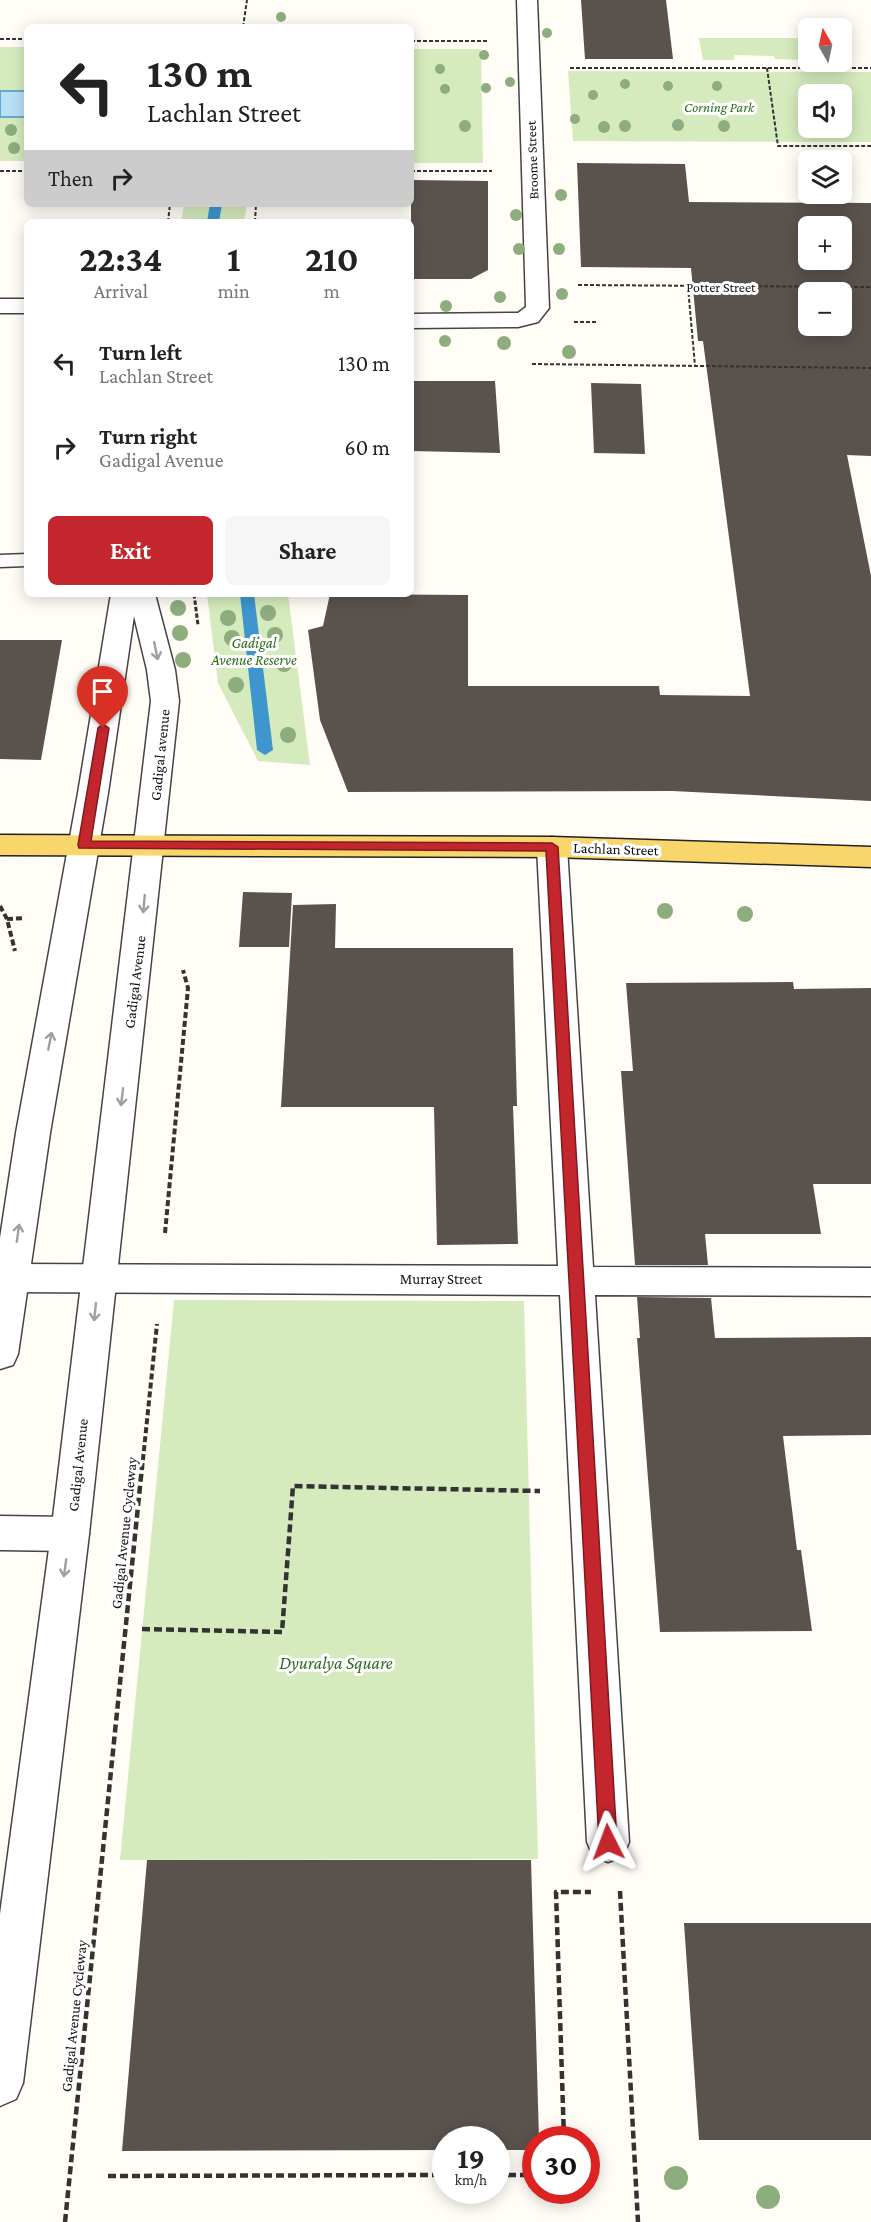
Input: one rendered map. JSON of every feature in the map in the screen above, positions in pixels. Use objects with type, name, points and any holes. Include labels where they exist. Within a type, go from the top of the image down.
[{"type":"main road","name":"Lachlan Street","points":[[0,845],[552,847],[871,857]]},
{"type":"street","name":"Broome Street","points":[[414,321],[504,321],[530,317],[538,308],[527,0]]},
{"type":"street","points":[[0,306],[24,306]]},
{"type":"street","points":[[0,1354],[33,1133],[84,845],[124,597]]},
{"type":"street","name":"Gadigal avenue","points":[[143,597],[165,701],[150,846]]},
{"type":"street","name":"Gadigal Avenue","points":[[0,2083],[70,1534],[150,846]]},
{"type":"street","points":[[552,847],[608,1842]]},
{"type":"street","name":"Murray Street","points":[[11,1278],[871,1282]]},
{"type":"street","points":[[0,1533],[70,1534]]},
{"type":"lane","points":[[0,561],[24,560]]},
{"type":"path","points":[[243,24],[247,0]]},
{"type":"path","points":[[0,39],[24,39]]},
{"type":"path","points":[[414,41],[528,42]]},
{"type":"path","points":[[566,68],[871,68]]},
{"type":"path","points":[[767,68],[778,146],[871,147]]},
{"type":"path","points":[[0,171],[24,171]]},
{"type":"path","points":[[414,171],[532,171]]},
{"type":"path","name":"Potter Street","points":[[572,285],[871,287]]},
{"type":"path","points":[[688,287],[695,366]]},
{"type":"path","points":[[571,322],[597,322]]},
{"type":"path","points":[[687,322],[692,322]]},
{"type":"path","points":[[532,364],[871,368]]},
{"type":"path","points":[[0,906],[7,919],[15,950],[13,962]]},
{"type":"path","name":"Gadigal Avenue Cycleway","points":[[65,2222],[161,1278],[188,988],[182,966]]},
{"type":"path","points":[[142,1629],[282,1632],[293,1486],[588,1492]]},
{"type":"path","points":[[610,1892],[621,1891],[638,2222]]},
{"type":"path","points":[[564,2126],[556,1892],[599,1892]]},
{"type":"path","points":[[108,2176],[432,2175]]},
{"type":"green space","points":[[699,38],[798,38],[798,60],[775,59],[774,56],[734,55],[734,60],[703,60]]},
{"type":"green space","points":[[0,47],[24,47],[24,161],[0,161]]},
{"type":"green space","points":[[414,49],[481,49],[483,163],[414,163]]},
{"type":"green space","name":"Corning Park","points":[[568,71],[871,72],[871,142],[573,141]]},
{"type":"green space","points":[[184,207],[246,207],[244,219],[182,219]]},
{"type":"green space","name":"Gadigal Avenue Reserve","points":[[207,597],[288,597],[310,765],[258,761],[218,683]]},
{"type":"green space","name":"Dyuralya Square","points":[[174,1300],[524,1301],[538,1859],[120,1860]]},
{"type":"water","points":[[0,91],[24,91],[24,117],[0,117]]},
{"type":"building","points":[[581,0],[666,0],[673,59],[585,59]]},
{"type":"building","points":[[577,163],[685,164],[689,202],[871,203],[871,456],[847,455],[871,576],[871,801],[672,791],[348,792],[320,720],[308,630],[323,626],[329,597],[468,595],[468,686],[659,686],[660,695],[750,696],[703,341],[698,341],[691,268],[581,267]]},
{"type":"building","points":[[414,180],[488,181],[488,270],[471,279],[414,279],[414,219],[411,219],[411,207],[414,207]]},
{"type":"building","points":[[414,381],[495,381],[500,453],[414,451]]},
{"type":"building","points":[[591,383],[641,384],[645,454],[594,453]]},
{"type":"building","points":[[0,640],[62,640],[41,760],[0,759]]},
{"type":"building","points":[[243,892],[292,893],[289,947],[239,947]]},
{"type":"building","points":[[336,904],[335,948],[513,948],[517,1106],[513,1106],[518,1244],[437,1245],[434,1107],[281,1107],[293,905]]},
{"type":"building","points":[[793,982],[794,989],[871,988],[871,1184],[813,1184],[821,1234],[705,1234],[708,1265],[635,1265],[621,1071],[633,1071],[626,983]]},
{"type":"building","points":[[637,1297],[711,1298],[715,1338],[871,1337],[871,1435],[783,1436],[797,1550],[801,1550],[812,1631],[660,1632],[637,1338],[640,1338]]},
{"type":"building","points":[[147,1860],[531,1860],[539,2126],[522,2126],[522,2150],[510,2150],[510,2126],[432,2126],[432,2150],[122,2151]]},
{"type":"building","points":[[684,1923],[871,1923],[871,2140],[699,2140]]},
{"type":"waterway","points":[[214,219],[216,207]]},
{"type":"waterway","points":[[247,597],[265,750]]},
{"type":"route","points":[[103,728],[84,845],[552,847],[608,1842]]}]
